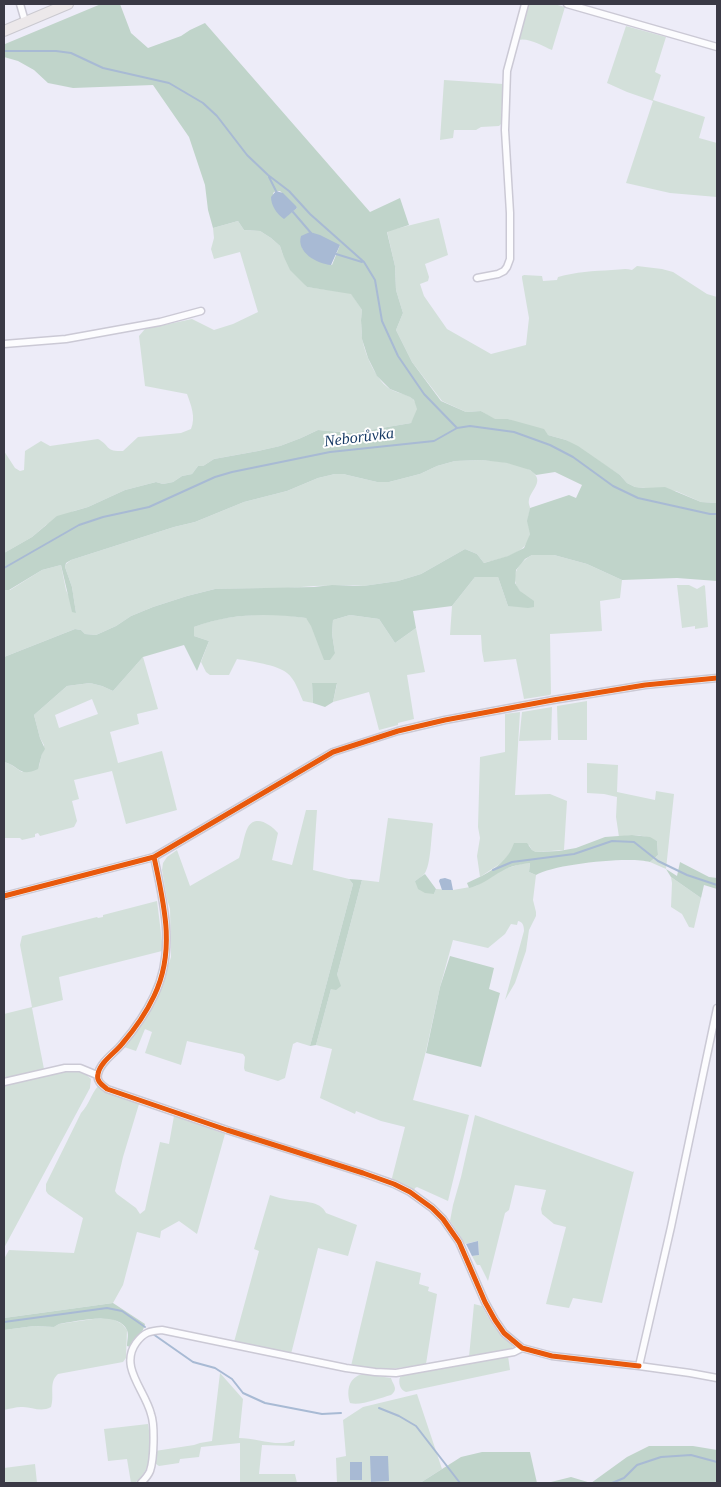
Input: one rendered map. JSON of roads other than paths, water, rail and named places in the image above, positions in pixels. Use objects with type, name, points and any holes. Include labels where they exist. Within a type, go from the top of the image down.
[{"type":"main road","points":[[4,31],[68,4]]},
{"type":"street","points":[[20,4],[25,21]]},
{"type":"street","points":[[477,278],[504,271],[508,267],[510,259],[510,213],[505,130],[507,71],[525,4]]},
{"type":"street","points":[[566,4],[717,47]]},
{"type":"street","points":[[4,344],[66,339],[160,322],[201,311]]},
{"type":"street","points":[[4,896],[154,857],[333,752],[398,731],[553,700],[645,685],[717,678]]},
{"type":"street","points":[[154,857],[165,915],[167,937],[165,967],[154,996],[143,1014],[126,1039],[101,1067],[97,1075],[99,1082],[107,1089],[394,1184],[415,1196],[432,1208],[443,1219],[460,1242],[485,1302],[495,1320],[504,1333],[522,1348],[552,1356],[639,1366],[717,1378]]},
{"type":"street","points":[[639,1366],[671,1228],[717,1008]]},
{"type":"street","points":[[4,1082],[65,1068],[80,1068],[97,1075]]},
{"type":"street","points":[[141,1483],[147,1477],[152,1462],[153,1421],[149,1406],[133,1376],[130,1355],[138,1340],[149,1331],[162,1330],[346,1368],[396,1373],[514,1352],[522,1348]]},
{"type":"water","points":[[276,191],[283,193],[297,208],[284,219],[272,204],[271,197]]},
{"type":"water","points":[[310,232],[340,245],[331,265],[314,260],[305,252],[300,242],[301,236]]},
{"type":"water","points":[[445,878],[451,880],[453,890],[442,890],[439,881]]},
{"type":"water","points":[[478,1241],[479,1255],[472,1256],[466,1244]]},
{"type":"water","points":[[370,1456],[388,1456],[389,1481],[371,1482]]},
{"type":"water","points":[[350,1462],[362,1462],[362,1480],[350,1480]]},
{"type":"waterway","points":[[4,51],[56,51],[71,53],[103,68],[169,83],[203,103],[217,116],[247,155],[268,175],[289,191],[310,214],[364,262],[375,280],[382,321],[398,356],[424,394],[457,428]]},
{"type":"waterway","points":[[269,177],[277,193]]},
{"type":"waterway","points":[[293,212],[311,233]]},
{"type":"waterway","points":[[336,254],[362,262]]},
{"type":"waterway","name":"Neborůvka","points":[[4,568],[79,525],[103,517],[149,507],[215,477],[330,452],[434,441],[457,428],[470,426],[514,432],[550,445],[573,457],[613,486],[638,498],[717,514]]},
{"type":"waterway","points":[[493,870],[512,862],[574,854],[612,841],[634,842],[658,861],[687,875],[717,885]]},
{"type":"waterway","points":[[4,1322],[107,1308],[122,1311],[145,1327]]},
{"type":"waterway","points":[[153,1334],[193,1362],[215,1368],[232,1379],[243,1393],[265,1403],[322,1414],[341,1413]]},
{"type":"waterway","points":[[379,1408],[399,1416],[416,1426],[460,1483]]},
{"type":"waterway","points":[[612,1483],[624,1478],[637,1465],[661,1457],[691,1455],[717,1462]]}]
